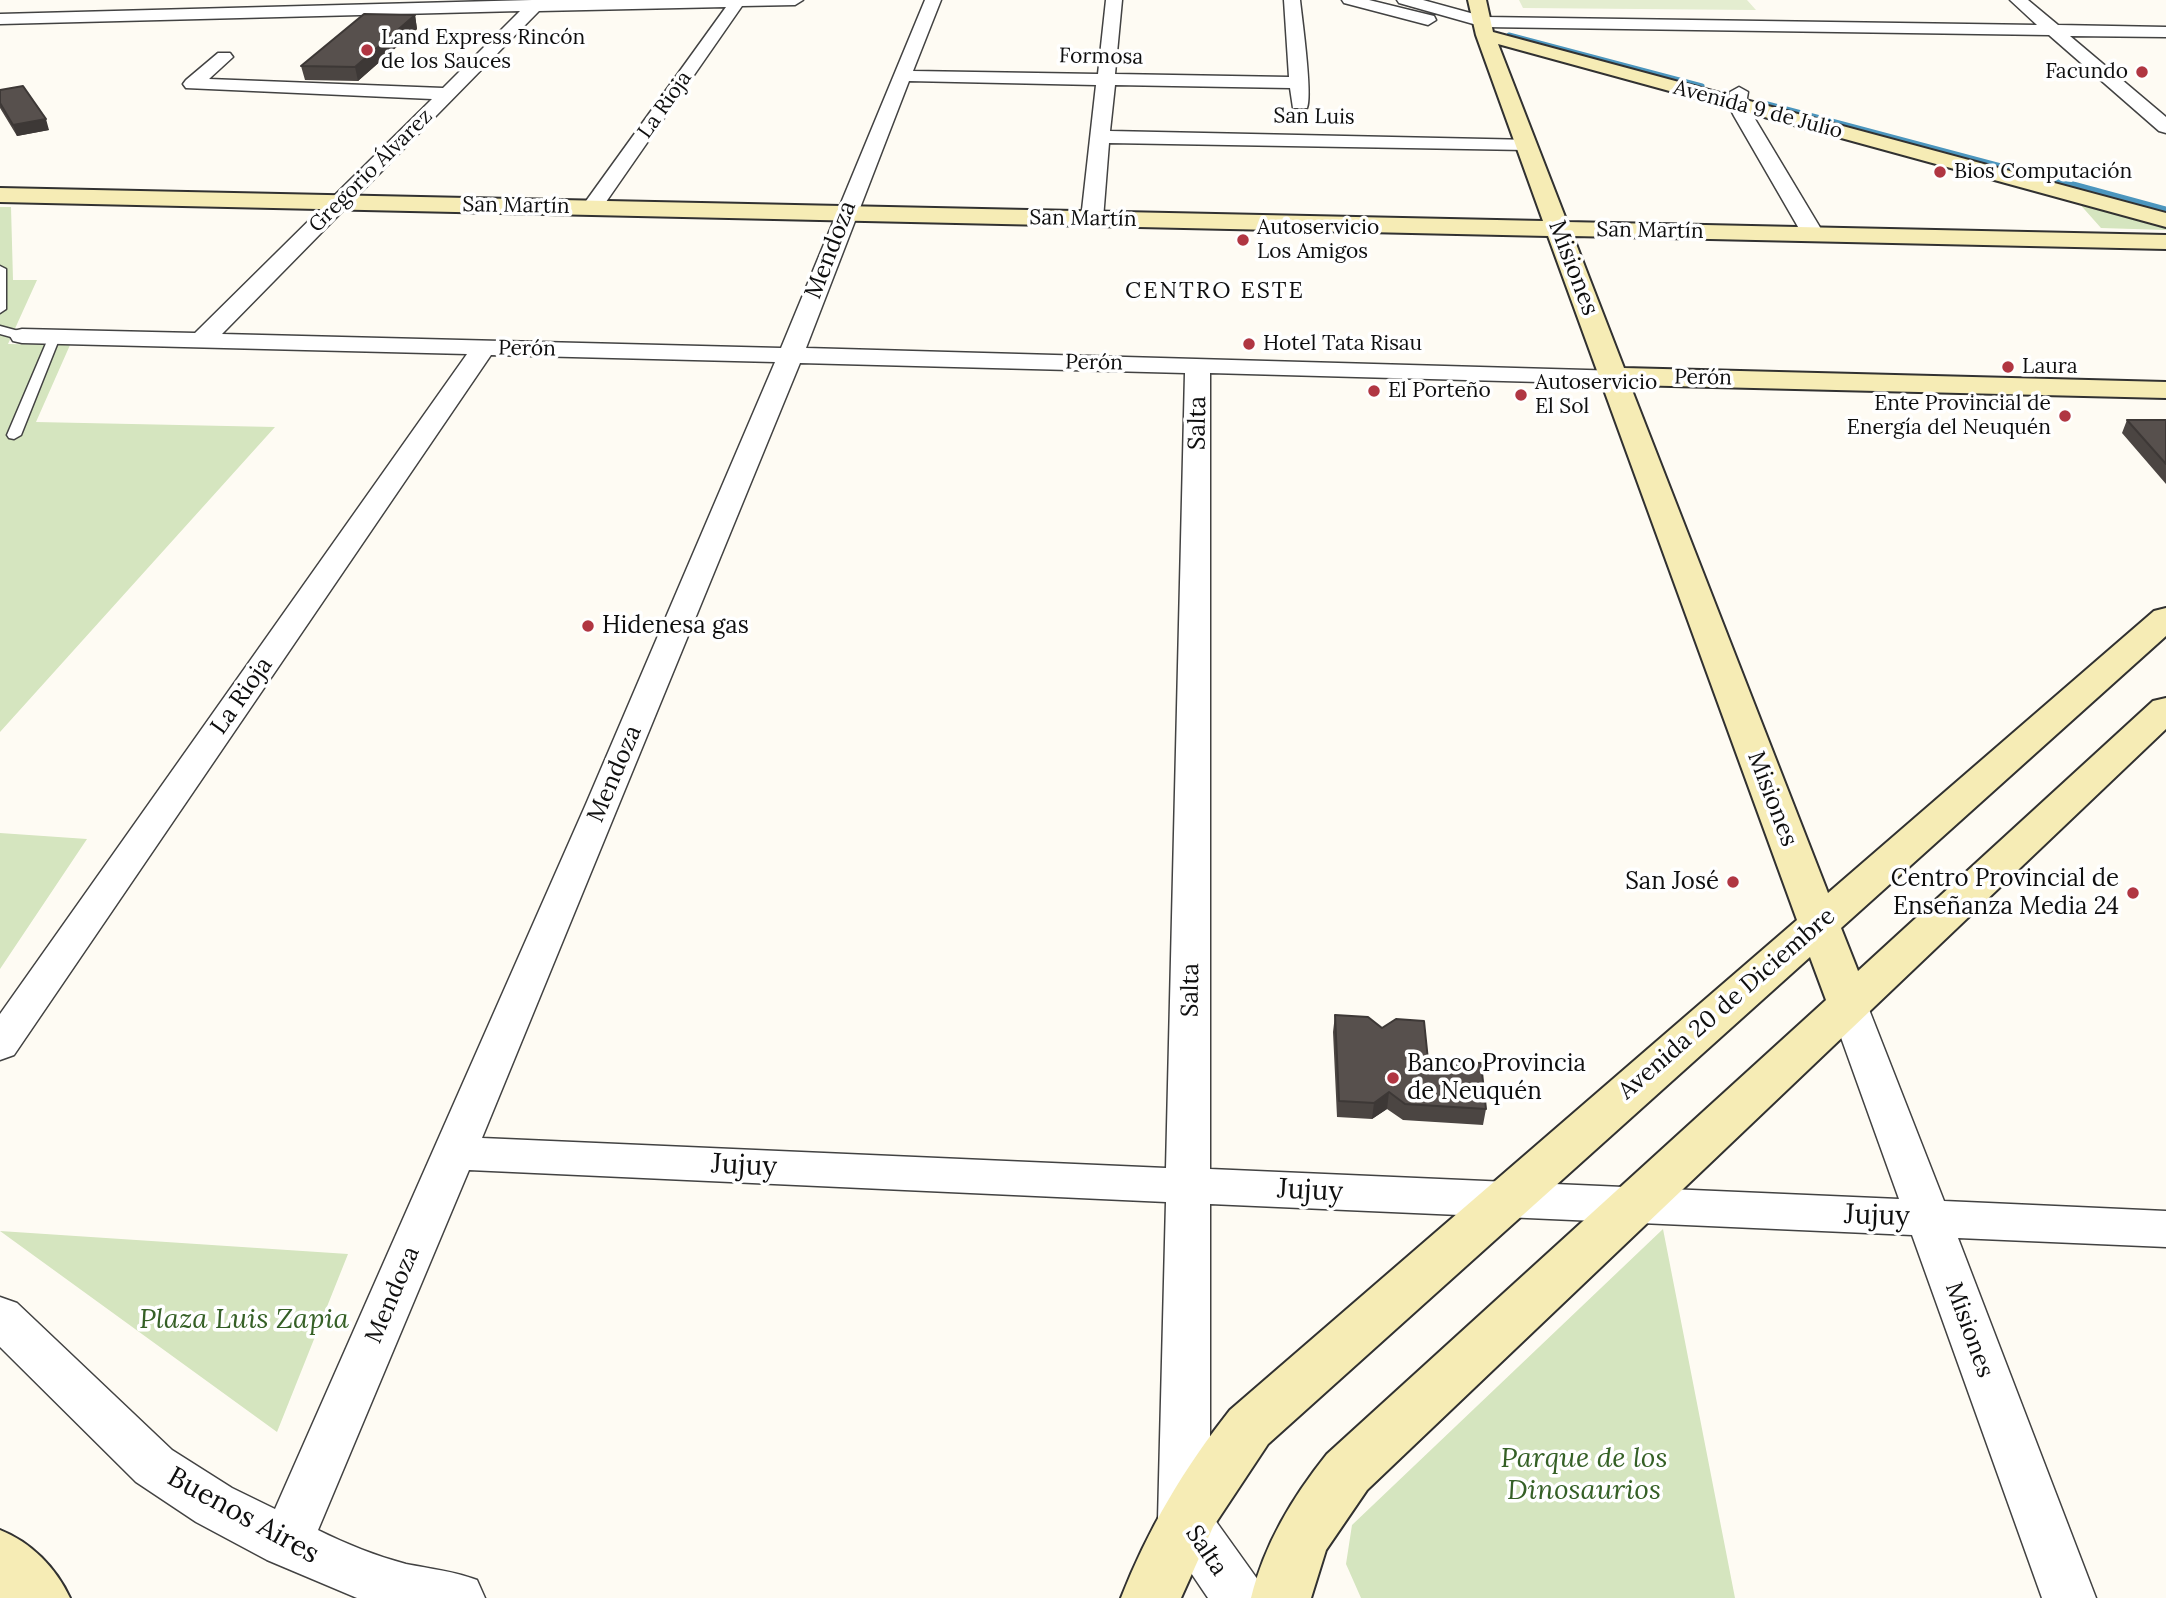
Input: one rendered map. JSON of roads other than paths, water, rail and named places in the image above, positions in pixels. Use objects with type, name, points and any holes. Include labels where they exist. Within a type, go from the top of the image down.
[{"type":"street","points":[[103,17],[172,1],[222,0]]},
{"type":"street","points":[[0,19],[538,4],[795,0]]},
{"type":"street","name":"Mendoza","points":[[286,1543],[791,356],[845,214],[933,0]]},
{"type":"street","points":[[1093,219],[1114,0]]},
{"type":"street","points":[[1292,0],[1300,104]]},
{"type":"street","name":"Avenida 9 de Julio","points":[[1350,0],[1482,19]]},
{"type":"street","name":"Avenida 9 de Julio","points":[[1405,0],[1482,19],[1738,98],[2166,220]]},
{"type":"street","points":[[2018,0],[2166,127]]},
{"type":"street","name":"La Rioja","points":[[592,208],[737,2]]},
{"type":"street","name":"Gregorio Álvarez","points":[[201,341],[538,4]]},
{"type":"street","points":[[1482,19],[2166,32]]},
{"type":"street","name":"Misiones","points":[[1482,19],[1526,144],[1819,923],[2068,1598]]},
{"type":"street","points":[[224,57],[192,84],[447,94]]},
{"type":"street","name":"Formosa","points":[[902,76],[1299,83]]},
{"type":"street","points":[[1738,98],[1813,234]]},
{"type":"street","name":"Avenida 9 de Julio","points":[[1738,98],[2166,202]]},
{"type":"street","name":"San Luis","points":[[1101,136],[1526,144]]},
{"type":"street","name":"San Martín","points":[[0,195],[2166,242]]},
{"type":"street","name":"Perón","points":[[11,333],[54,337],[201,341],[2166,390]]},
{"type":"street","name":"La Rioja","points":[[0,1045],[484,348]]},
{"type":"street","name":"Salta","points":[[1198,366],[1184,1519],[1238,1598]]},
{"type":"street","name":"Avenida 20 de Diciembre","points":[[1151,1598],[1184,1519],[1219,1465],[1249,1427],[2166,618]]},
{"type":"street","points":[[1281,1598],[1289,1562],[1313,1513],[1347,1472],[2166,709]]},
{"type":"street","name":"Jujuy","points":[[454,1153],[2166,1228]]},
{"type":"street","name":"Buenos Aires","points":[[0,1317],[154,1466],[214,1505],[336,1566],[406,1589],[458,1598]]},
{"type":"street","points":[[0,1557],[40,1598]]},
{"type":"lane","points":[[0,269],[0,309]]},
{"type":"lane","points":[[14,435],[54,337]]},
{"type":"waterway","points":[[1509,35],[1702,86]]},
{"type":"waterway","points":[[1760,102],[2080,187]]},
{"type":"waterway","points":[[2073,185],[2166,210]]},
{"type":"place","name":"Land Express Rincón de los Sauces","points":[[367,50]]},
{"type":"place","name":"Facundo","points":[[2142,72]]},
{"type":"place","name":"Bios Computación","points":[[1940,172]]},
{"type":"place","name":"Autoservicio Los Amigos","points":[[1243,240]]},
{"type":"place","name":"Hotel Tata Risau","points":[[1249,344]]},
{"type":"place","name":"Laura","points":[[2008,367]]},
{"type":"place","name":"El Porteño","points":[[1374,391]]},
{"type":"place","name":"Autoservicio El Sol","points":[[1521,395]]},
{"type":"place","name":"Ente Provincial de Energía del Neuquén","points":[[2065,416]]},
{"type":"place","name":"Hidenesa gas","points":[[588,626]]},
{"type":"place","name":"San José","points":[[1733,882]]},
{"type":"place","name":"Centro Provincial de Enseñanza Media 24","points":[[2133,893]]},
{"type":"place","name":"Banco Provincia de Neuquén","points":[[1393,1078]]},
{"type":"district","name":"CENTRO ESTE","points":[[1215,291]]},
{"type":"park label","name":"Plaza Luis Zapia","points":[[244,1320]]},
{"type":"park label","name":"Parque de los Dinosaurios","points":[[1584,1475]]}]
